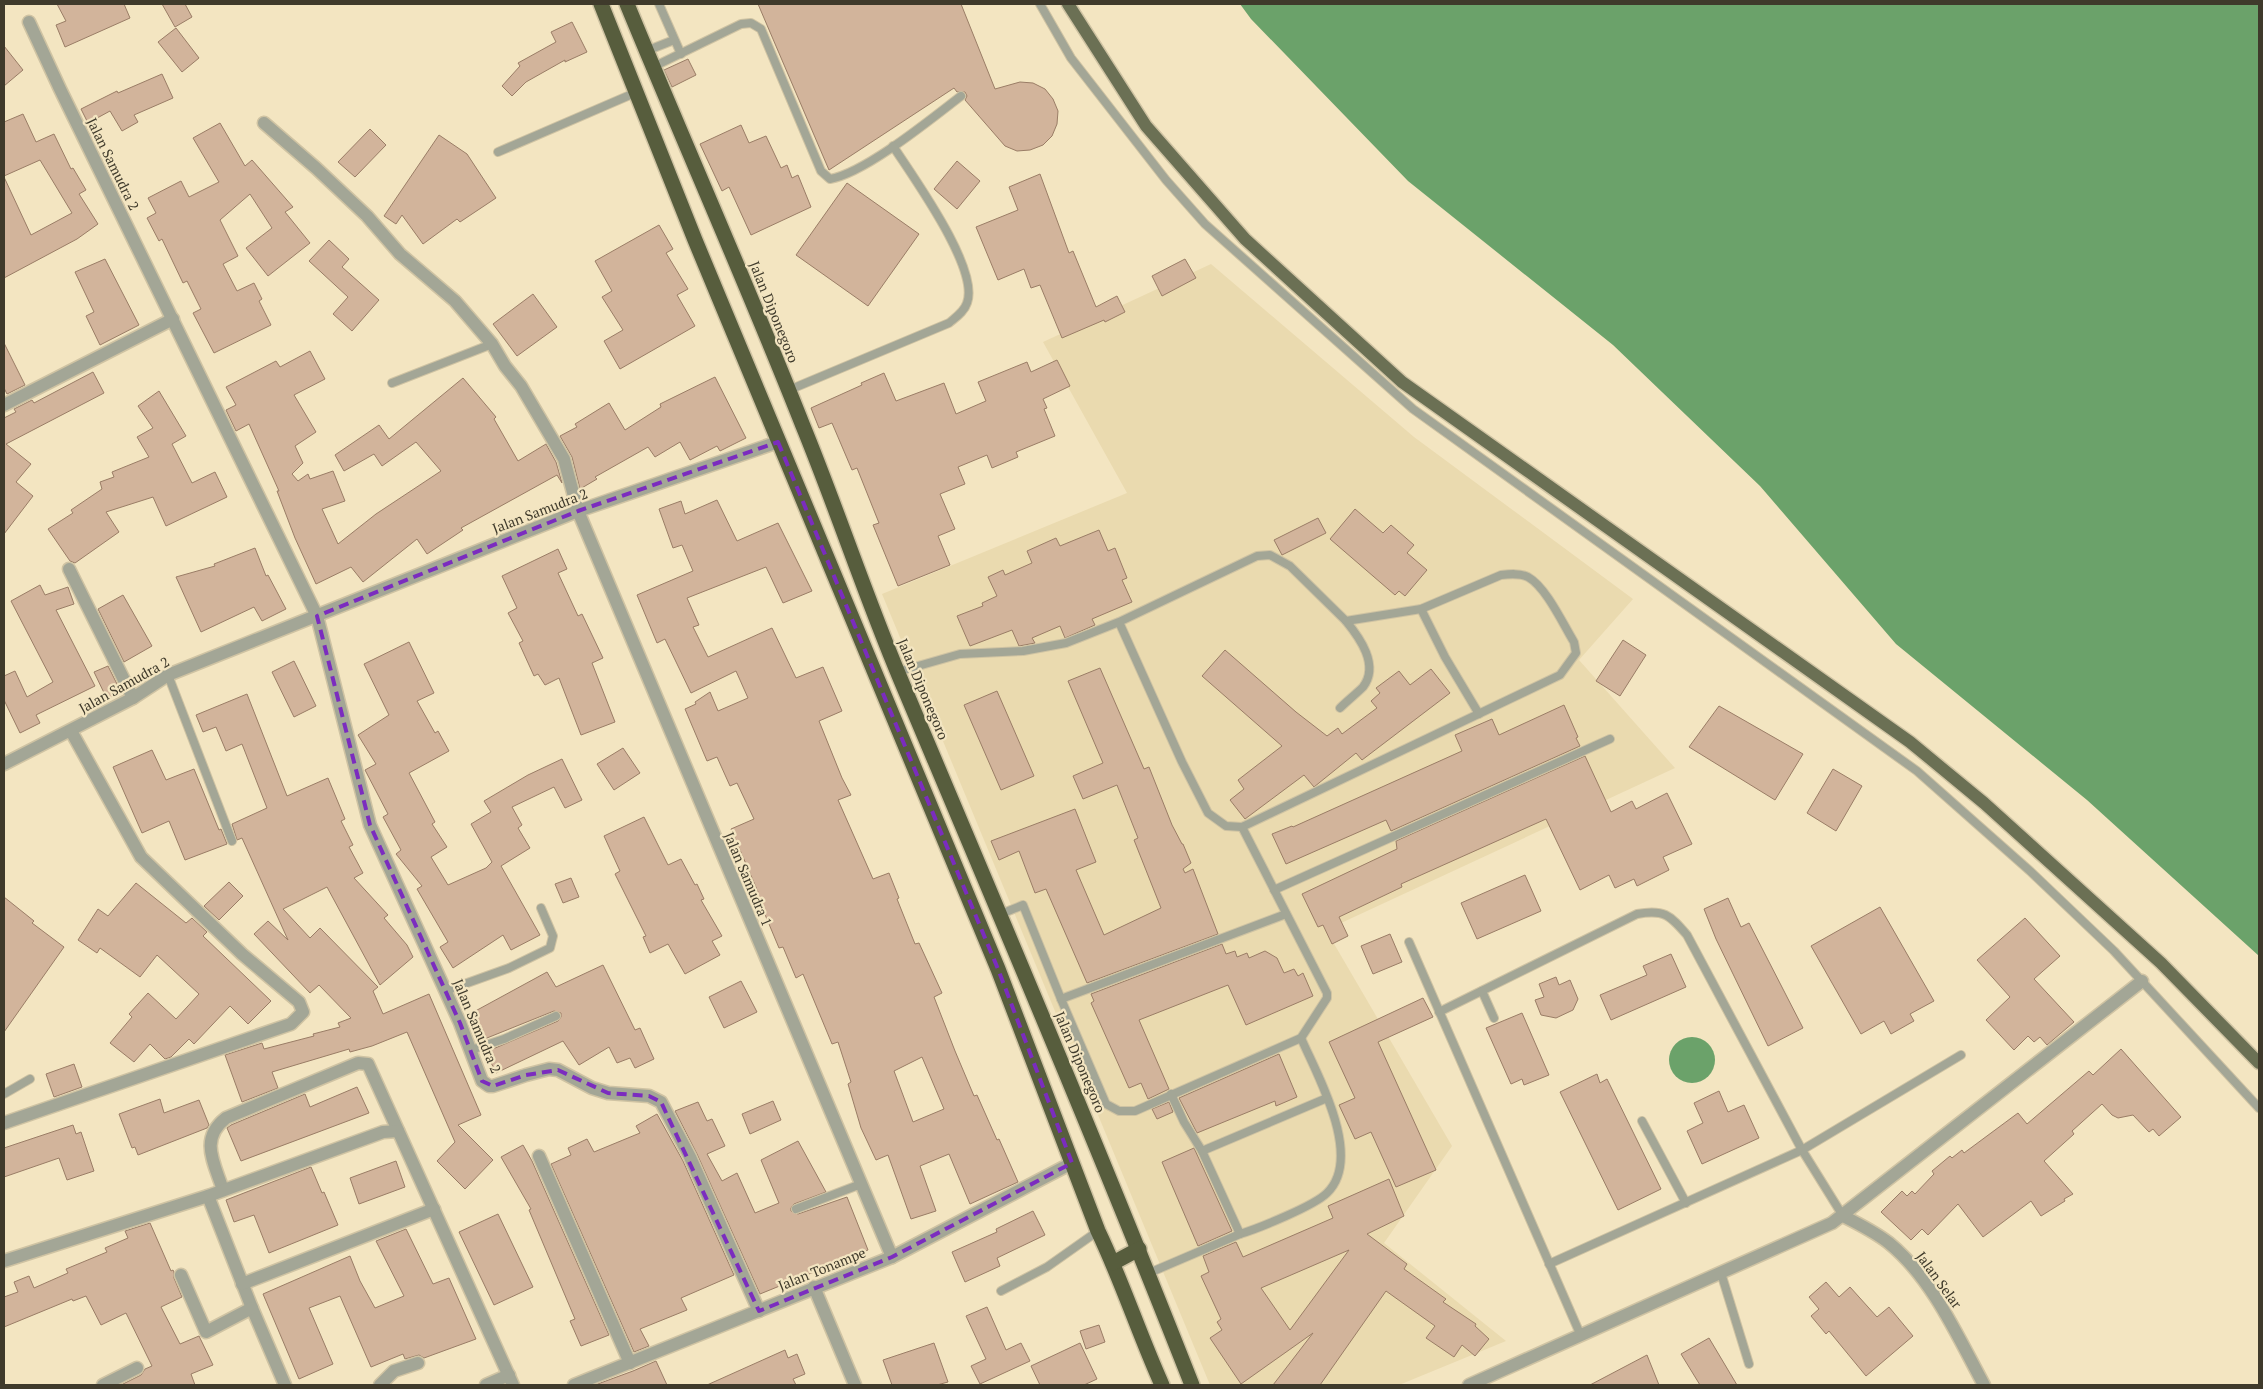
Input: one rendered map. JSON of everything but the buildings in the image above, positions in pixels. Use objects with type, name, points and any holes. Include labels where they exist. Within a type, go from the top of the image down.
[{"type":"highway","points":[[601,4],[778,442],[998,970],[1098,1231],[1113,1263],[1138,1331],[1162,1385]]},
{"type":"highway","name":"Jalan Diponegoro","points":[[626,4],[716,212],[789,390],[898,674],[1001,914],[1139,1249],[1192,1385]]},
{"type":"highway","points":[[1113,1263],[1139,1249]]},
{"type":"main road","points":[[1068,4],[1146,126],[1239,232],[1402,382],[1910,742],[1984,803],[2161,963],[2259,1063]]},
{"type":"street","name":"Jalan Samudra 2","points":[[29,22],[60,90],[317,616],[370,824],[471,1050],[482,1081],[489,1086],[549,1069],[558,1070],[592,1088],[608,1094],[649,1096],[661,1102],[690,1157],[759,1311]]},
{"type":"street","name":"Jalan Samudra 1","points":[[264,122],[367,216],[400,254],[455,301],[492,344],[505,366],[521,386],[564,459],[578,511],[892,1257]]},
{"type":"street","points":[[4,405],[173,319]]},
{"type":"street","name":"Jalan Samudra 2","points":[[4,764],[133,698],[168,675],[578,511],[778,442]]},
{"type":"street","points":[[69,569],[133,698]]},
{"type":"street","points":[[4,1123],[291,1024],[303,1012],[300,1002],[242,954],[141,857],[71,731]]},
{"type":"street","points":[[1469,1385],[1832,1223],[2142,981]]},
{"type":"street","points":[[223,1190],[210,1148],[210,1136],[216,1126],[226,1118],[358,1063],[365,1062],[371,1066],[398,1131],[511,1380],[486,1385]]},
{"type":"street","points":[[4,1261],[208,1196],[383,1132],[398,1131]]},
{"type":"street","points":[[539,1156],[630,1363]]},
{"type":"street","name":"Jalan Tonampe","points":[[574,1385],[892,1257],[1072,1163]]},
{"type":"street","points":[[208,1196],[242,1284],[285,1385]]},
{"type":"street","points":[[242,1284],[434,1209]]},
{"type":"street","name":"Jalan Selar","points":[[1843,1216],[1876,1233],[1908,1261],[1944,1310],[1984,1385]]},
{"type":"street","points":[[181,1275],[206,1332],[252,1308]]},
{"type":"street","points":[[814,1287],[855,1385]]},
{"type":"street","points":[[380,1385],[394,1371],[418,1363]]},
{"type":"street","points":[[103,1385],[137,1368]]},
{"type":"lane","points":[[659,4],[681,54]]},
{"type":"lane","points":[[1040,4],[1071,58],[1166,180],[1205,224],[1413,409],[1917,771],[2030,871],[2142,981],[2259,1108]]},
{"type":"lane","points":[[653,68],[741,24],[751,23],[761,29],[821,171],[830,179],[842,177],[893,146],[961,96]]},
{"type":"lane","points":[[646,51],[674,40]]},
{"type":"lane","points":[[498,152],[637,92]]},
{"type":"lane","points":[[789,390],[949,323],[960,314],[967,304],[969,293],[966,271],[950,235],[893,146]]},
{"type":"lane","points":[[392,383],[492,344]]},
{"type":"lane","points":[[898,674],[904,670],[960,654],[1023,651],[1066,643],[1119,622],[1185,588],[1263,555],[1280,559],[1290,566],[1346,621],[1361,640],[1366,651],[1368,677],[1363,686],[1340,708]]},
{"type":"lane","points":[[1119,622],[1182,762],[1208,813],[1226,826],[1242,827],[1560,675],[1576,653],[1574,642],[1538,584],[1526,576],[1513,574],[1501,575],[1421,609],[1346,621]]},
{"type":"lane","points":[[1421,609],[1445,657],[1479,714]]},
{"type":"lane","points":[[168,675],[232,841]]},
{"type":"lane","points":[[1274,890],[1610,739]]},
{"type":"lane","points":[[1001,914],[1023,904],[1061,1000],[1106,1104],[1119,1111],[1135,1111],[1302,1038],[1326,1001],[1327,993],[1242,827]]},
{"type":"lane","points":[[445,991],[509,968],[550,948],[553,936],[541,908]]},
{"type":"lane","points":[[1439,1012],[1637,914],[1655,911],[1674,920],[1687,935],[1802,1150],[1843,1216]]},
{"type":"lane","points":[[1061,1000],[1286,914]]},
{"type":"lane","points":[[1409,942],[1580,1336]]},
{"type":"lane","points":[[1482,991],[1494,1018]]},
{"type":"lane","points":[[471,1050],[504,1040],[556,1016]]},
{"type":"lane","points":[[1149,1274],[1297,1210],[1327,1193],[1341,1162],[1341,1140],[1334,1115],[1302,1038]]},
{"type":"lane","points":[[1550,1264],[1802,1150],[1961,1055]]},
{"type":"lane","points":[[4,1094],[30,1079]]},
{"type":"lane","points":[[1171,1094],[1184,1122],[1202,1151],[1240,1234]]},
{"type":"lane","points":[[1202,1151],[1327,1098]]},
{"type":"lane","points":[[1642,1121],[1686,1203]]},
{"type":"lane","points":[[796,1209],[861,1184]]},
{"type":"lane","points":[[1001,1290],[1047,1267],[1098,1231]]},
{"type":"lane","points":[[1720,1273],[1749,1364]]},
{"type":"highlighted area","points":[[778,442],[998,969],[1072,1163],[892,1257],[759,1311],[661,1102],[649,1096],[608,1093],[558,1070],[526,1075],[493,1086],[482,1081],[460,1023],[370,825],[317,616],[578,511]]},
{"type":"shaded area","points":[[1240,4],[2259,4],[2259,956],[2087,800],[1896,644],[1760,486],[1613,345],[1408,181],[1251,19]]},
{"type":"shaded area","points":[[1211,264],[1414,437],[1633,599],[1579,660],[1675,768],[1326,930],[1452,1146],[1384,1243],[1506,1341],[1399,1385],[1210,1385],[882,594],[1127,493],[1043,342]]},
{"type":"shaded area","points":[[1692,1037],[1705,1041],[1711,1047],[1715,1060],[1711,1073],[1705,1079],[1692,1083],[1679,1079],[1673,1073],[1669,1060],[1673,1047],[1679,1041]]}]
